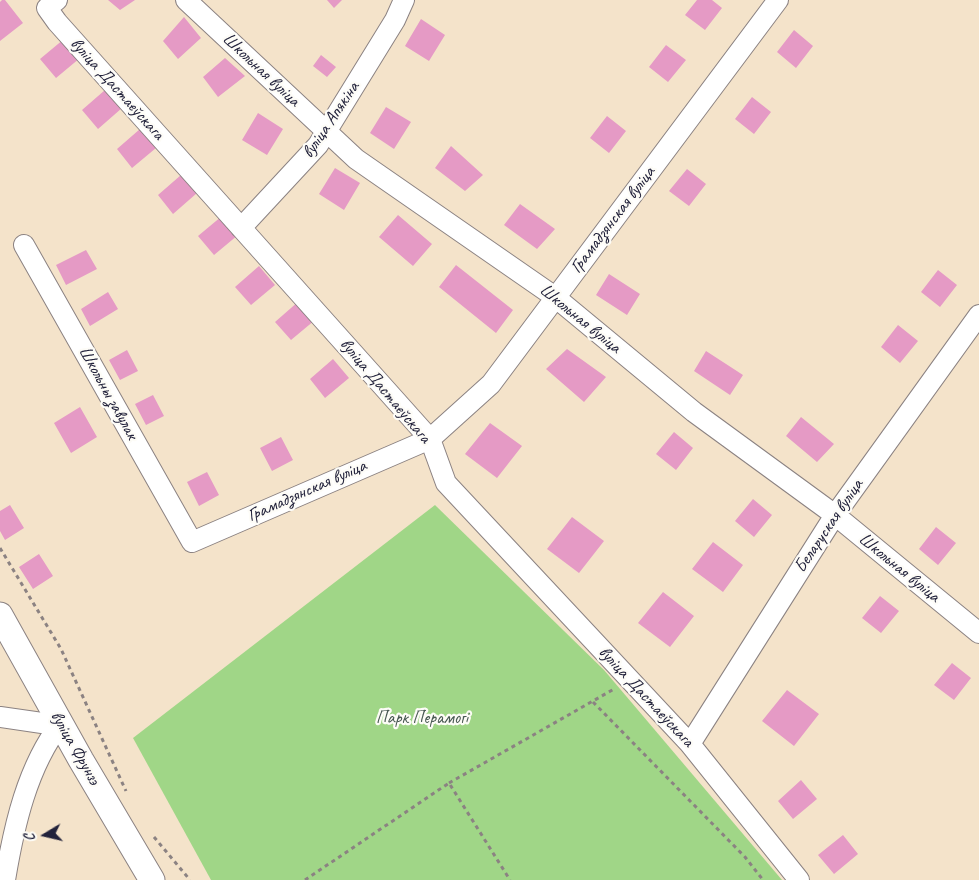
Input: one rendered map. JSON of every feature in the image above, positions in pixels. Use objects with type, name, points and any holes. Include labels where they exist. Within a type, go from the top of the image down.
[{"type":"street","name":"вуліца Дастаеўскага","points":[[57,0],[47,8],[58,22],[430,439],[446,483],[690,744],[799,880]]},
{"type":"street","name":"Школьная вуліца","points":[[186,0],[356,159],[555,297],[694,412],[835,514],[979,633]]},
{"type":"street","name":"вуліца Апякіна","points":[[241,228],[318,145],[395,20],[404,0]]},
{"type":"street","name":"Грамадзянская вуліца","points":[[192,542],[430,439],[491,384],[778,0]]},
{"type":"street","name":"Школьны завулак","points":[[24,245],[192,542]]},
{"type":"street","name":"Беларуская вуліца","points":[[690,744],[835,514],[979,315]]},
{"type":"street","name":"вуліца Фрунзэ","points":[[0,615],[152,880]]},
{"type":"street","points":[[0,716],[42,723],[61,723]]},
{"type":"street","points":[[5,880],[11,845],[33,770],[51,735],[61,723]]},
{"type":"path","points":[[0,548],[61,649],[126,791]]},
{"type":"path","points":[[305,880],[450,783],[630,679]]},
{"type":"path","points":[[592,702],[745,857],[763,880]]},
{"type":"path","points":[[450,783],[510,880]]},
{"type":"path","points":[[154,837],[190,880]]},
{"type":"green space","name":"Парк Перамогі","points":[[435,505],[604,670],[782,880],[211,880],[133,738]]},
{"type":"building","points":[[5,0],[23,23],[0,41],[0,2]]},
{"type":"building","points":[[108,0],[135,0],[120,10]]},
{"type":"building","points":[[327,0],[342,0],[334,8]]},
{"type":"building","points":[[697,0],[712,0],[722,8],[705,30],[685,15]]},
{"type":"building","points":[[184,17],[201,38],[178,59],[163,41]]},
{"type":"building","points":[[421,19],[445,35],[429,61],[405,46]]},
{"type":"building","points":[[794,30],[813,46],[796,68],[777,52]]},
{"type":"building","points":[[64,39],[80,58],[56,78],[40,59]]},
{"type":"building","points":[[666,45],[686,60],[668,82],[649,67]]},
{"type":"building","points":[[321,55],[336,67],[327,77],[313,66]]},
{"type":"building","points":[[225,58],[245,76],[218,97],[203,77]]},
{"type":"building","points":[[105,90],[122,108],[98,129],[82,110]]},
{"type":"building","points":[[752,97],[771,112],[754,134],[735,119]]},
{"type":"building","points":[[386,107],[411,122],[394,149],[370,133]]},
{"type":"building","points":[[258,113],[283,129],[267,155],[242,140]]},
{"type":"building","points":[[607,116],[626,131],[609,153],[590,138]]},
{"type":"building","points":[[140,129],[156,148],[132,168],[117,149]]},
{"type":"building","points":[[451,146],[483,175],[465,191],[435,168]]},
{"type":"building","points":[[335,168],[360,183],[344,210],[319,194]]},
{"type":"building","points":[[687,169],[706,184],[689,206],[669,191]]},
{"type":"building","points":[[181,175],[197,193],[173,214],[158,195]]},
{"type":"building","points":[[520,204],[555,229],[537,249],[504,225]]},
{"type":"building","points":[[398,215],[432,244],[413,266],[379,237]]},
{"type":"building","points":[[222,216],[238,235],[214,255],[198,236]]},
{"type":"building","points":[[86,250],[97,269],[66,285],[56,265]]},
{"type":"building","points":[[456,265],[513,310],[496,333],[439,287]]},
{"type":"building","points":[[259,266],[275,285],[251,305],[235,287]]},
{"type":"building","points":[[938,270],[957,285],[940,307],[921,292]]},
{"type":"building","points":[[609,274],[640,294],[627,315],[596,295]]},
{"type":"building","points":[[108,292],[118,309],[90,326],[81,309]]},
{"type":"building","points":[[299,301],[315,320],[291,340],[275,322]]},
{"type":"building","points":[[898,325],[918,341],[900,363],[881,347]]},
{"type":"building","points":[[567,349],[606,377],[584,402],[546,369]]},
{"type":"building","points":[[127,350],[138,371],[120,380],[109,360]]},
{"type":"building","points":[[706,351],[743,375],[730,395],[694,371]]},
{"type":"building","points":[[333,359],[349,378],[325,398],[310,379]]},
{"type":"building","points":[[153,395],[164,416],[146,425],[135,404]]},
{"type":"building","points":[[80,407],[97,437],[71,453],[54,423]]},
{"type":"building","points":[[801,417],[834,444],[817,462],[786,436]]},
{"type":"building","points":[[490,423],[522,446],[497,478],[465,454]]},
{"type":"building","points":[[674,432],[693,448],[676,470],[656,454]]},
{"type":"building","points":[[281,437],[293,460],[272,471],[260,448]]},
{"type":"building","points":[[207,472],[219,495],[199,506],[187,482]]},
{"type":"building","points":[[753,499],[772,515],[754,537],[735,521]]},
{"type":"building","points":[[10,505],[24,528],[5,540],[0,531],[0,511]]},
{"type":"building","points":[[572,517],[604,541],[579,573],[547,549]]},
{"type":"building","points":[[936,527],[956,543],[938,565],[919,549]]},
{"type":"building","points":[[713,542],[743,565],[723,592],[692,569]]},
{"type":"building","points":[[39,554],[53,576],[33,589],[19,567]]},
{"type":"building","points":[[663,592],[694,616],[670,647],[638,623]]},
{"type":"building","points":[[880,596],[899,611],[881,633],[862,618]]},
{"type":"building","points":[[952,663],[971,678],[954,700],[934,685]]},
{"type":"building","points":[[787,690],[819,714],[794,746],[762,721]]},
{"type":"building","points":[[801,780],[817,799],[793,819],[778,801]]},
{"type":"building","points":[[843,835],[858,854],[834,874],[818,855]]}]
